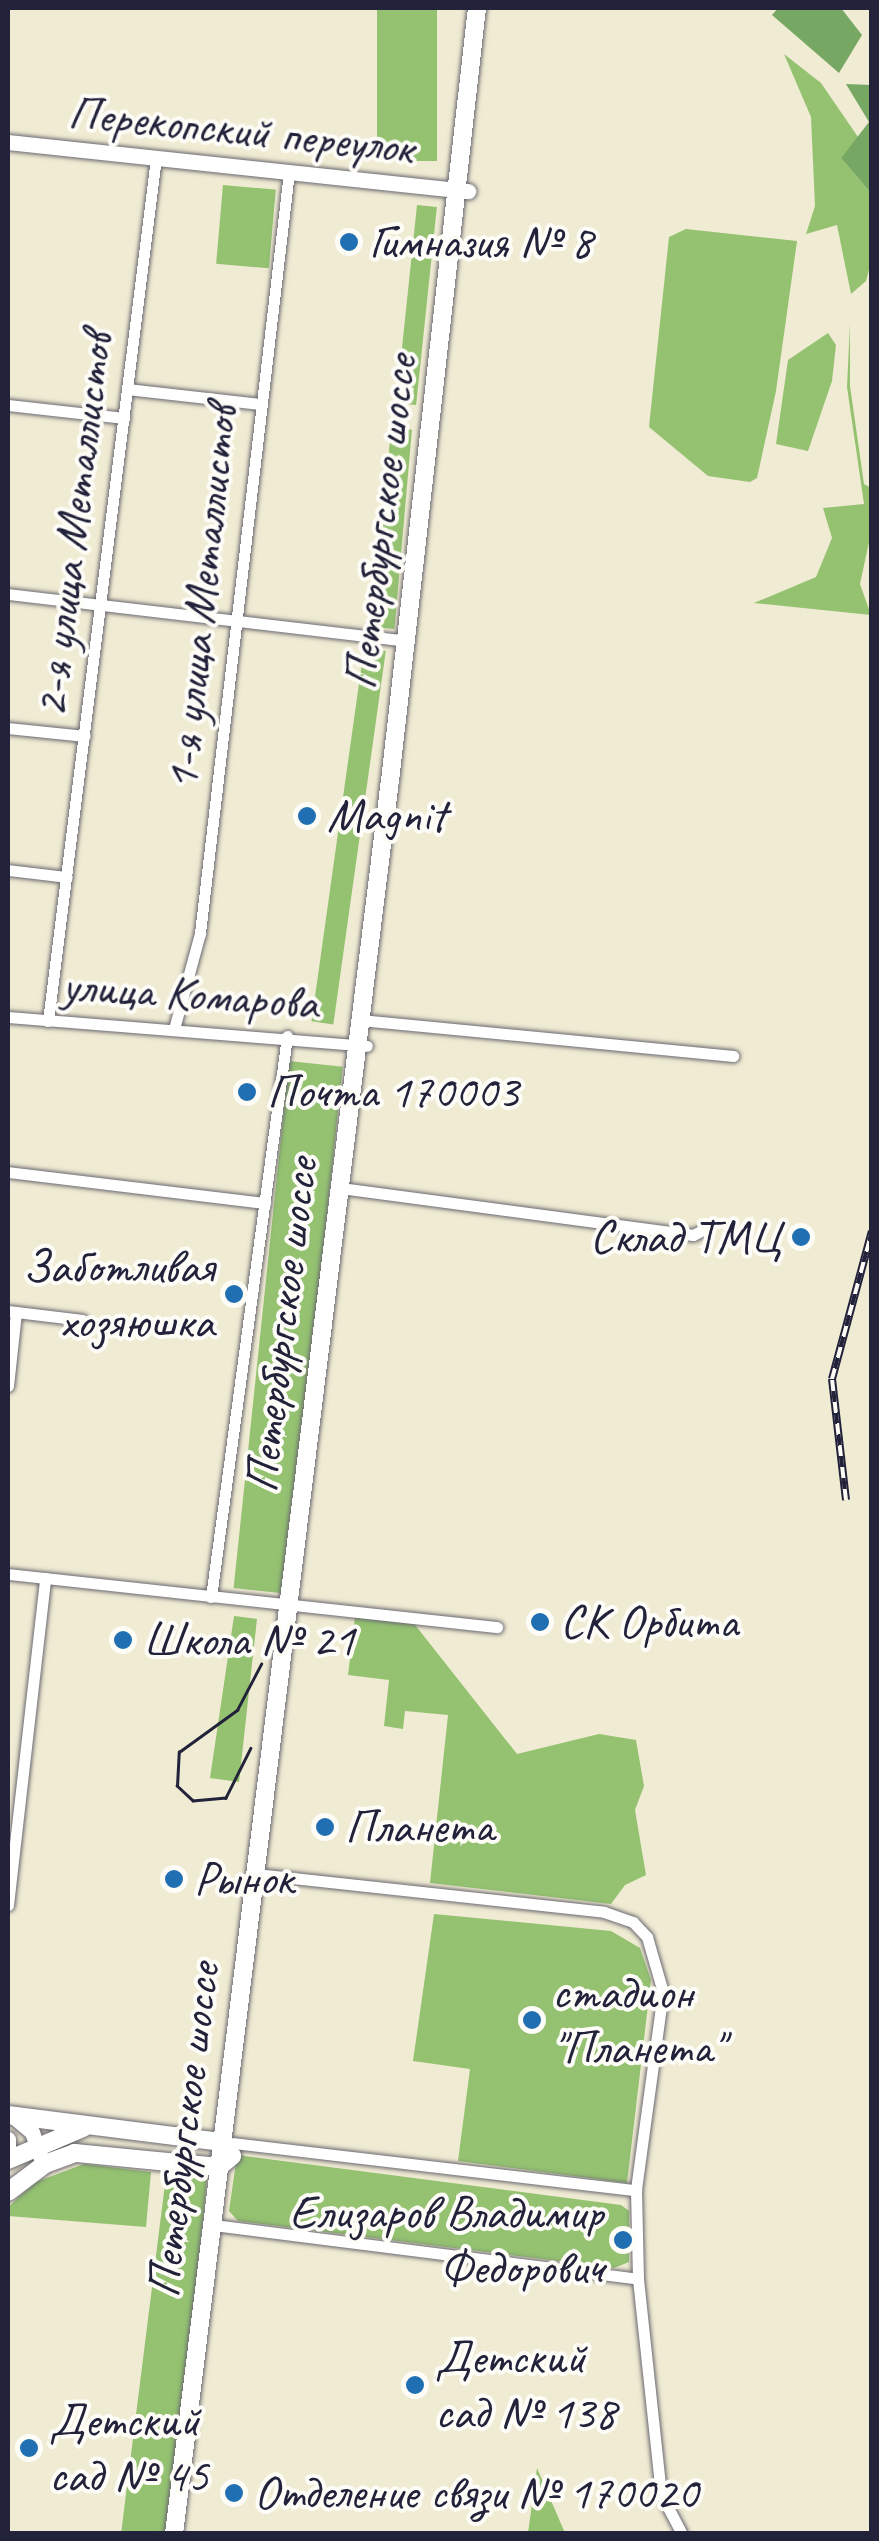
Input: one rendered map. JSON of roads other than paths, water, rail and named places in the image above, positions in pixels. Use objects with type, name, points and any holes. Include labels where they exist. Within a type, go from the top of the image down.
[{"type":"main road","name":"Петербургское шоссе","points":[[186,2534],[218,2226],[463,190],[476,8]]},
{"type":"main road","name":"Петербургское шоссе","points":[[366,1021],[407,641],[487,8]]},
{"type":"main road","points":[[9,2116],[93,2126],[227,2152]]},
{"type":"main road","points":[[8,2157],[93,2126]]},
{"type":"main road","points":[[8,2192],[40,2166],[93,2152],[227,2152]]},
{"type":"main road","name":"Петербургское шоссе","points":[[174,2534],[218,2226]]},
{"type":"street","name":"Перекопский переулок","points":[[8,142],[463,190]]},
{"type":"street","name":"2-я улица Металлистов","points":[[48,1021],[156,158]]},
{"type":"street","name":"1-я улица Металлистов","points":[[174,1029],[200,933],[289,172]]},
{"type":"street","points":[[127,389],[260,404]]},
{"type":"street","points":[[8,405],[124,418]]},
{"type":"street","points":[[8,594],[407,641]]},
{"type":"street","points":[[8,728],[84,736]]},
{"type":"street","points":[[8,870],[67,877]]},
{"type":"street","name":"улица Комарова","points":[[8,1016],[287,1036],[362,1046]]},
{"type":"street","points":[[366,1021],[733,1056]]},
{"type":"street","points":[[211,1597],[287,1036]]},
{"type":"street","points":[[8,1172],[265,1203]]},
{"type":"street","points":[[342,1189],[692,1234],[706,1229]]},
{"type":"street","points":[[8,1386],[12,1311],[82,1320]]},
{"type":"street","points":[[8,1574],[497,1627]]},
{"type":"street","points":[[8,1904],[45,1578]]},
{"type":"street","points":[[260,1874],[604,1912],[633,1922],[655,1951],[663,1984],[636,2190],[638,2279],[660,2494],[682,2534]]},
{"type":"street","points":[[9,2116],[38,2144],[40,2166]]},
{"type":"street","points":[[8,2139],[8,2157]]},
{"type":"street","points":[[227,2152],[636,2190]]},
{"type":"street","points":[[218,2226],[638,2279]]},
{"type":"tram line","points":[[251,1748],[226,1798],[193,1801],[177,1786],[179,1752],[237,1710],[261,1664]]},
{"type":"railway","points":[[846,1500],[832,1379],[872,1231]]},
{"type":"place","name":"Гимназия № 8","points":[[349,242]]},
{"type":"place","name":"Magnit","points":[[307,816]]},
{"type":"place","name":"Почта 170003","points":[[247,1092]]},
{"type":"place","name":"Склад ТМЦ","points":[[801,1237]]},
{"type":"place","name":"Заботливая хозяюшка","points":[[234,1294]]},
{"type":"place","name":"СК Орбита","points":[[540,1622]]},
{"type":"place","name":"Школа № 21","points":[[123,1640]]},
{"type":"place","name":"Планета","points":[[325,1827]]},
{"type":"place","name":"Рынок","points":[[174,1879]]},
{"type":"place","name":"стадион \"Планета\"","points":[[532,2020]]},
{"type":"place","name":"Елизаров Владимир Федорович","points":[[623,2240]]},
{"type":"place","name":"Детский сад № 138","points":[[415,2385]]},
{"type":"place","name":"Детский сад № 45","points":[[29,2448]]},
{"type":"place","name":"Отделение связи № 170020","points":[[234,2493]]}]
